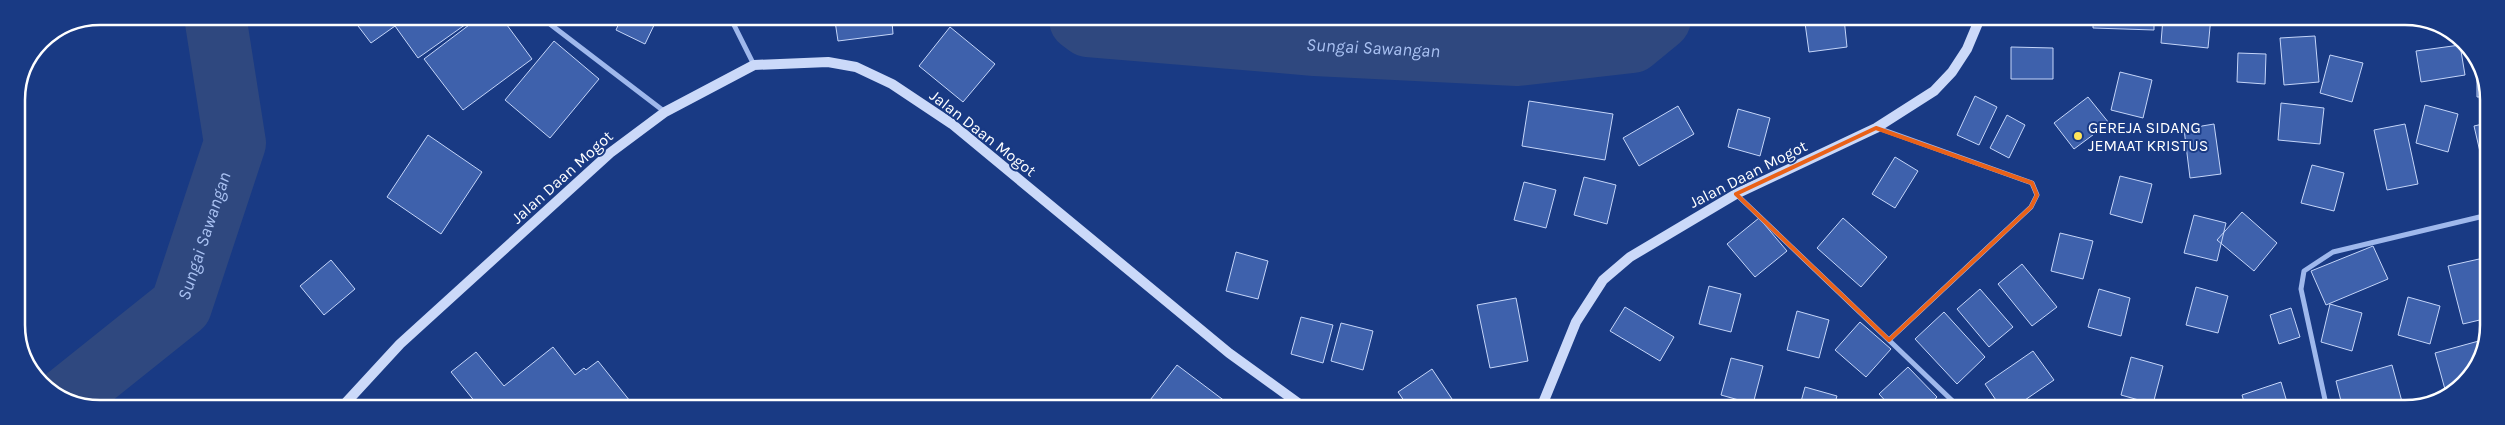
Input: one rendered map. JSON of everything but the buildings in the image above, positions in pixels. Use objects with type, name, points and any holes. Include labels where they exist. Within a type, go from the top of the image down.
[{"type":"main road","name":"Jalan Daan Mogot","points":[[1544,400],[1576,322],[1603,280],[1630,257],[1736,194],[1876,128],[1934,92],[1952,72],[1967,49],[1977,25]]},
{"type":"main road","name":"Jalan Daan Mogot","points":[[348,400],[400,344],[610,153],[665,112],[754,66],[828,62],[856,67],[892,84],[952,124],[1228,353],[1294,400]]},
{"type":"street","points":[[551,25],[665,112]]},
{"type":"street","points":[[734,25],[754,66]]},
{"type":"street","points":[[1876,128],[2032,184],[2037,195],[2031,207],[1890,340]]},
{"type":"street","points":[[1736,194],[1952,400]]},
{"type":"street","points":[[2324,400],[2301,289],[2304,271],[2333,252],[2480,217]]},
{"type":"highlighted area","points":[[1876,128],[2032,183],[2037,195],[2031,207],[1889,340],[1736,194]]},
{"type":"waterway","name":"Sungai Sawangan","points":[[71,394],[181,306],[235,143],[216,25]]},
{"type":"waterway","name":"Sungai Sawangan","points":[[1087,25],[1315,45],[1517,55],[1632,42],[1653,25]]},
{"type":"place","name":"GEREJA SIDANG JEMAAT KRISTUS","points":[[2078,136]]}]
